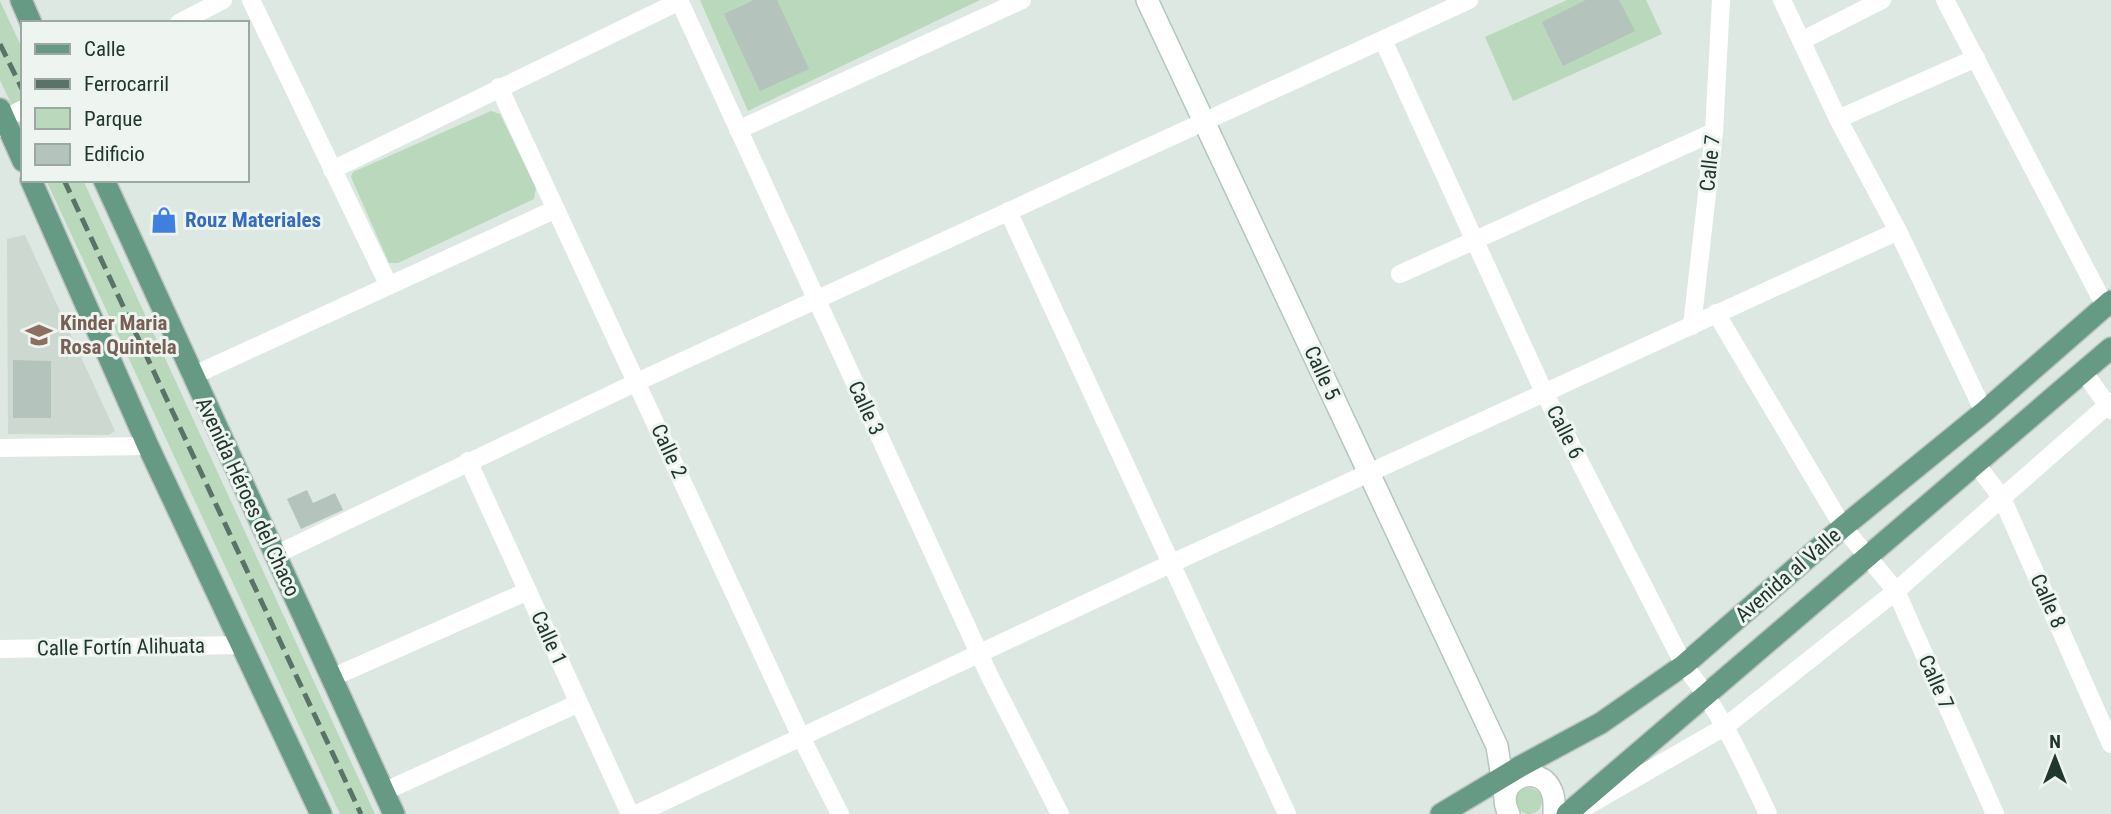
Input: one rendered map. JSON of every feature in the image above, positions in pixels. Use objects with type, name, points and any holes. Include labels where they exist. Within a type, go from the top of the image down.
[{"type":"main road","points":[[20,0],[30,21]]},
{"type":"main road","name":"Calle 5","points":[[1147,0],[1497,746],[1506,796]]},
{"type":"main road","points":[[7,116],[21,155]]},
{"type":"main road","points":[[32,182],[148,446],[321,814]]},
{"type":"main road","name":"Avenida Héroes del Chaco","points":[[105,182],[191,376],[394,814]]},
{"type":"main road","name":"Avenida al Valle","points":[[1441,814],[1506,796],[1527,771],[1684,665],[2108,304]]},
{"type":"main road","name":"Avenida al Valle","points":[[1556,811],[1706,694],[2111,348]]},
{"type":"main road","name":"Calle 5","points":[[1497,746],[1551,788],[1556,811]]},
{"type":"street","points":[[183,21],[223,0]]},
{"type":"street","points":[[251,0],[389,286]]},
{"type":"street","points":[[738,130],[1023,0]]},
{"type":"street","points":[[275,555],[637,382],[1469,0]]},
{"type":"street","name":"Calle 7","points":[[1692,326],[1714,132],[1721,0]]},
{"type":"street","points":[[1782,0],[1838,119],[1898,231],[1984,412]]},
{"type":"street","points":[[1801,41],[1882,0]]},
{"type":"street","points":[[1945,0],[2108,304]]},
{"type":"street","points":[[332,170],[679,1]]},
{"type":"street","name":"Calle 3","points":[[679,1],[980,654],[1060,814]]},
{"type":"street","name":"Calle 6","points":[[1383,40],[1545,392],[1684,665],[1726,726],[1768,814]]},
{"type":"street","points":[[1838,119],[1976,58]]},
{"type":"street","name":"Calle 2","points":[[499,87],[801,737],[840,814]]},
{"type":"street","points":[[1400,274],[1714,132]]},
{"type":"street","points":[[191,376],[556,209]]},
{"type":"street","points":[[1009,211],[1287,814]]},
{"type":"street","points":[[638,814],[1170,564],[1898,231]]},
{"type":"street","name":"Calle 7","points":[[1716,313],[1843,527],[1896,591],[1995,814]]},
{"type":"street","points":[[1573,814],[1726,726],[1896,591],[2110,406],[2083,371]]},
{"type":"street","points":[[0,448],[148,446]]},
{"type":"street","name":"Calle 1","points":[[468,461],[630,814]]},
{"type":"street","name":"Calle 8","points":[[1976,464],[2002,498],[2111,744]]},
{"type":"street","points":[[331,678],[528,590]]},
{"type":"street","name":"Calle Fortín Alihuata","points":[[0,649],[243,645]]},
{"type":"street","points":[[383,792],[579,703]]},
{"type":"shaded area","name":"Kinder Maria Rosa Quintela","points":[[25,235],[115,431],[109,435],[8,434],[7,239]]},
{"type":"green space","points":[[700,0],[980,0],[748,111]]},
{"type":"green space","points":[[1567,0],[1646,0],[1662,34],[1513,101],[1485,37]]},
{"type":"green space","points":[[0,1],[21,46],[21,125],[0,80]]},
{"type":"green space","points":[[491,111],[500,114],[536,188],[534,199],[398,263],[389,263],[351,177],[353,172]]},
{"type":"green space","points":[[47,182],[84,182],[375,814],[340,814]]},
{"type":"green space","points":[[1529,788],[1538,792],[1542,801],[1538,810],[1529,814],[1520,810],[1516,801],[1520,792]]},
{"type":"building","points":[[754,0],[777,0],[809,69],[760,91],[724,14]]},
{"type":"building","points":[[1586,0],[1619,0],[1635,31],[1563,66],[1542,22]]},
{"type":"building","points":[[13,360],[51,361],[51,418],[13,418]]},
{"type":"building","points":[[307,490],[313,503],[335,493],[343,510],[301,529],[287,499]]},
{"type":"railway","points":[[0,44],[21,87]]},
{"type":"railway","points":[[65,182],[361,814]]},
{"type":"place","name":"Rouz Materiales","points":[[164,220]]},
{"type":"place","name":"Kinder Maria Rosa Quintela","points":[[39,335]]}]
